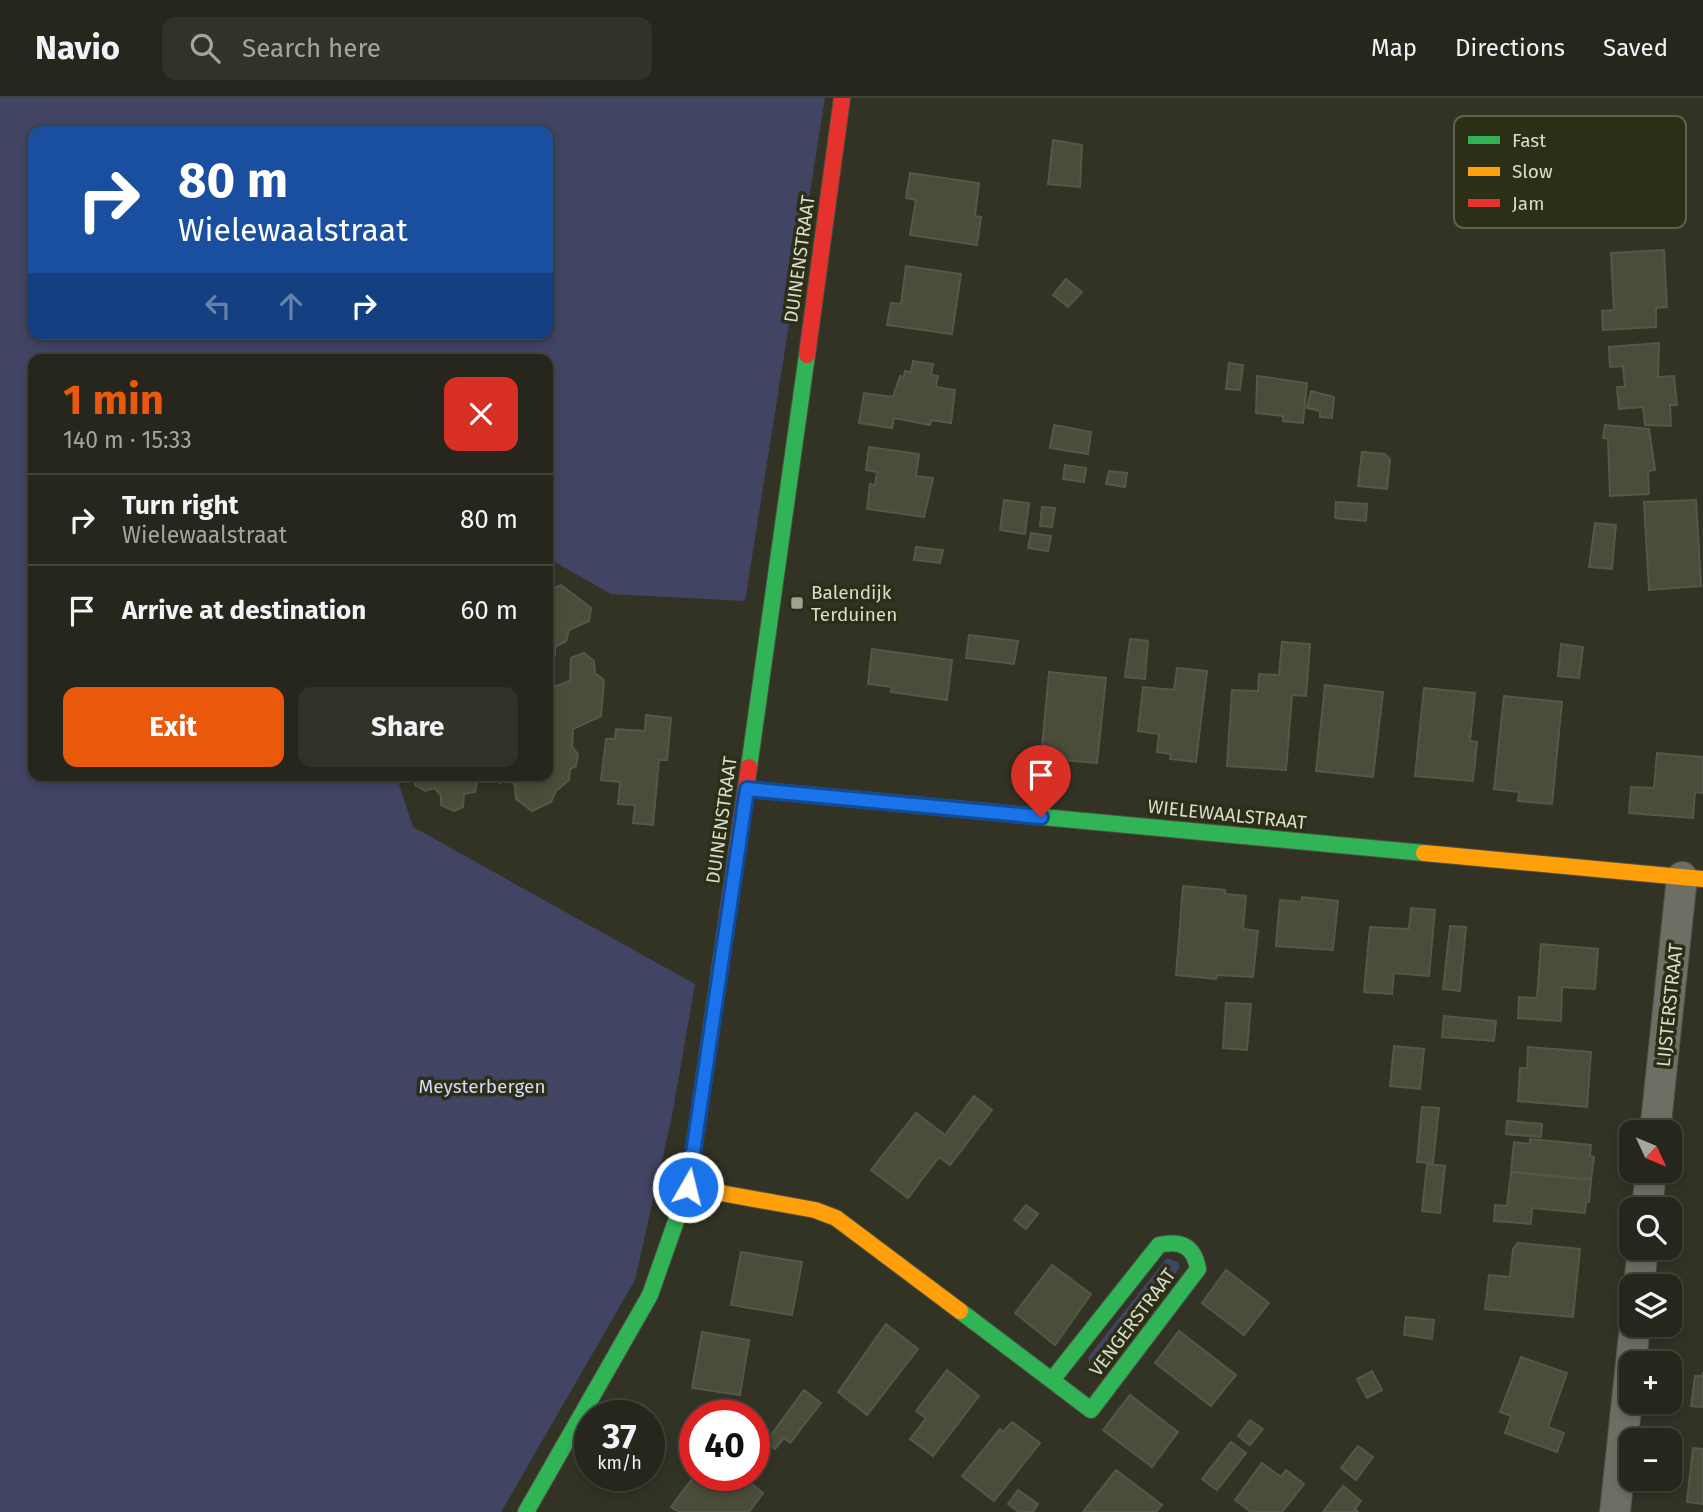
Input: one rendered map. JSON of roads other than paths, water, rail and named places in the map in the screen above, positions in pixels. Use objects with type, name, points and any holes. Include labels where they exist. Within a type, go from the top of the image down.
[{"type":"street","name":"DUINENSTRAAT","points":[[526,1512],[650,1295],[688,1187],[747,789],[842,98]]},
{"type":"street","name":"WIELEWAALSTRAAT","points":[[747,789],[1692,878]]},
{"type":"street","name":"LIJSTERSTRAAT","points":[[1657,1120],[1692,878]]},
{"type":"street","name":"VENGERSTRAAT","points":[[688,1187],[815,1210],[836,1218],[1091,1410],[1198,1269],[1197,1256],[1188,1245],[1174,1241],[1159,1245],[1052,1380]]},
{"type":"street","points":[[1615,1512],[1634,1337]]},
{"type":"place","name":"Balendijk Terduinen","points":[[797,603]]},
{"type":"park label","name":"Meysterbergen","points":[[482,1086]]}]
